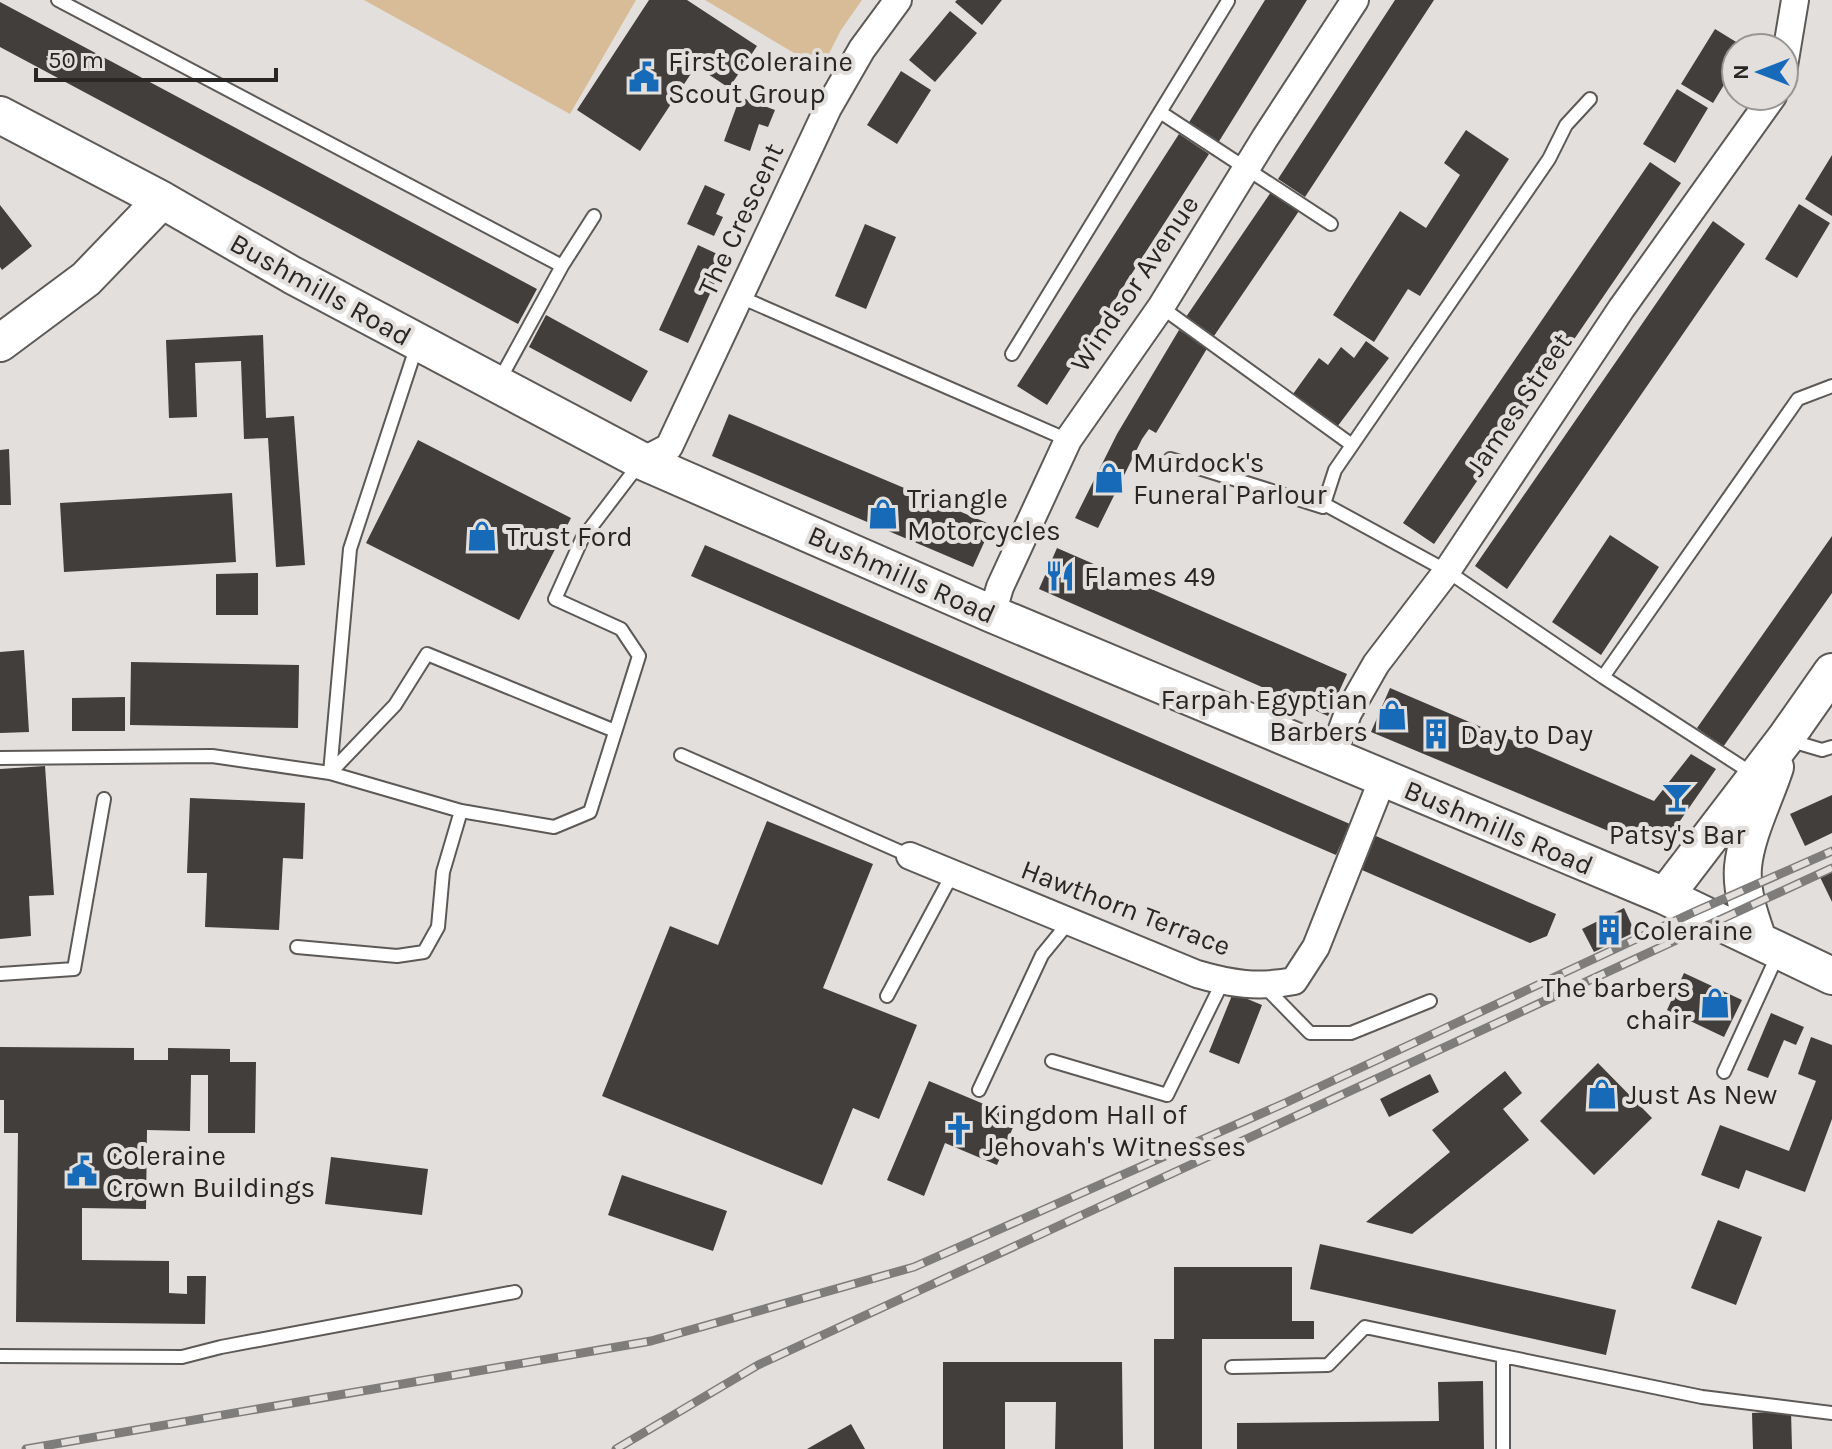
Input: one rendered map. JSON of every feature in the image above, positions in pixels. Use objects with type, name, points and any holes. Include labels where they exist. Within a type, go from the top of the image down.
[{"type":"main road","name":"Bushmills Road","points":[[0,115],[642,461],[992,614],[1665,896],[1832,976]]},
{"type":"main road","points":[[0,343],[86,279],[162,200]]},
{"type":"main road","points":[[1665,896],[1832,672]]},
{"type":"main road","points":[[1768,946],[1747,907],[1743,867],[1785,739]]},
{"type":"street","name":"The Crescent","points":[[642,461],[669,447],[828,108],[862,49],[898,0]]},
{"type":"street","name":"Windsor Avenue","points":[[992,614],[1000,587],[1068,440],[1161,307],[1355,0]]},
{"type":"street","points":[[1790,32],[1795,0]]},
{"type":"street","name":"James Street","points":[[1332,757],[1348,713],[1376,664],[1447,571],[1621,309],[1762,112]]},
{"type":"street","points":[[1265,987],[1294,981],[1316,947],[1383,778]]},
{"type":"street","name":"Hawthorn Terrace","points":[[910,856],[1197,974],[1265,987]]},
{"type":"lane","points":[[58,0],[562,266]]},
{"type":"lane","points":[[1012,354],[1228,1]]},
{"type":"lane","points":[[1323,507],[1335,470],[1549,159],[1566,125],[1590,99]]},
{"type":"lane","points":[[1160,112],[1331,224]]},
{"type":"lane","points":[[497,384],[562,266],[594,216]]},
{"type":"lane","points":[[738,296],[1068,440]]},
{"type":"lane","points":[[1161,307],[1352,445]]},
{"type":"lane","points":[[330,773],[350,549],[418,342]]},
{"type":"lane","points":[[1603,677],[1798,399],[1832,386]]},
{"type":"lane","points":[[1170,459],[1323,507],[1326,505],[1447,571],[1755,776]]},
{"type":"lane","points":[[0,758],[212,756],[330,773],[461,811],[554,827],[590,812],[639,656],[621,629],[555,599],[582,539],[642,461]]},
{"type":"lane","points":[[330,773],[395,705],[427,654],[615,731]]},
{"type":"lane","points":[[1785,739],[1808,748],[1822,750],[1832,747]]},
{"type":"lane","points":[[681,755],[910,856]]},
{"type":"lane","points":[[0,974],[74,969],[104,799]]},
{"type":"lane","points":[[297,947],[397,956],[424,952],[438,927],[443,872],[461,811]]},
{"type":"lane","points":[[887,996],[953,873]]},
{"type":"lane","points":[[979,1090],[1042,955],[1069,922]]},
{"type":"lane","points":[[1724,1072],[1768,946]]},
{"type":"lane","points":[[1052,1061],[1167,1095],[1223,981]]},
{"type":"lane","points":[[1265,987],[1310,1033],[1351,1033],[1430,1001]]},
{"type":"lane","points":[[0,1356],[182,1357],[515,1292]]},
{"type":"lane","points":[[1232,1367],[1328,1365],[1365,1327],[1702,1397],[1832,1413]]},
{"type":"lane","points":[[1503,1356],[1503,1449]]},
{"type":"shaded area","points":[[364,0],[636,0],[570,114]]},
{"type":"shaded area","points":[[705,0],[862,0],[841,30],[821,69]]},
{"type":"building","name":"First Coleraine Scout Group","points":[[649,0],[687,0],[757,46],[729,88],[696,66],[640,151],[577,110]]},
{"type":"building","points":[[1002,0],[982,25],[955,2]]},
{"type":"building","points":[[1265,0],[1307,0],[1218,143],[1188,124]]},
{"type":"building","points":[[1395,0],[1434,0],[1305,197],[1278,179]]},
{"type":"building","points":[[0,2],[537,289],[518,324],[0,47]]},
{"type":"building","points":[[950,11],[977,33],[935,82],[909,60]]},
{"type":"building","points":[[1715,29],[1720,32],[1720,91],[1713,103],[1681,84]]},
{"type":"building","points":[[901,71],[931,90],[897,144],[867,125]]},
{"type":"building","points":[[1677,89],[1708,108],[1675,163],[1643,144]]},
{"type":"building","points":[[740,97],[775,110],[768,127],[759,124],[750,151],[724,141]]},
{"type":"building","points":[[1466,130],[1509,159],[1420,296],[1408,289],[1374,342],[1333,315],[1400,211],[1426,228],[1460,175],[1444,163]]},
{"type":"building","points":[[1179,134],[1209,154],[1047,405],[1017,386]]},
{"type":"building","points":[[1832,155],[1832,216],[1805,199]]},
{"type":"building","points":[[1650,162],[1681,183],[1434,544],[1403,523]]},
{"type":"building","points":[[705,185],[725,194],[716,214],[723,217],[714,236],[687,224]]},
{"type":"building","points":[[1271,192],[1299,211],[1214,336],[1186,317]]},
{"type":"building","points":[[1799,204],[1830,223],[1797,278],[1765,259]]},
{"type":"building","points":[[0,205],[32,246],[2,270],[0,267]]},
{"type":"building","points":[[1713,221],[1745,244],[1507,589],[1475,566]]},
{"type":"building","points":[[865,224],[896,237],[866,309],[835,296]]},
{"type":"building","points":[[698,245],[726,258],[688,343],[659,330]]},
{"type":"building","points":[[546,315],[648,371],[631,402],[529,347]]},
{"type":"building","points":[[1179,330],[1208,347],[1156,433],[1149,429],[1142,439],[1098,528],[1075,518],[1117,434]]},
{"type":"building","points":[[263,335],[266,418],[294,416],[305,565],[276,567],[268,438],[244,439],[241,361],[195,363],[197,417],[169,418],[166,340]]},
{"type":"building","points":[[1366,341],[1389,358],[1337,427],[1293,394],[1319,358],[1328,365],[1341,347],[1354,358]]},
{"type":"building","points":[[729,414],[992,525],[973,567],[712,456]]},
{"type":"building","points":[[418,440],[571,518],[519,620],[366,543]]},
{"type":"building","points":[[9,449],[11,505],[0,505],[0,450]]},
{"type":"building","points":[[232,493],[236,562],[64,572],[60,503]]},
{"type":"building","points":[[1610,535],[1659,567],[1601,655],[1552,622]]},
{"type":"building","points":[[1832,536],[1832,593],[1723,747],[1697,728]]},
{"type":"building","points":[[705,545],[1350,824],[1336,855],[691,576]]},
{"type":"building","points":[[1057,548],[1347,674],[1328,716],[1039,589]]},
{"type":"building","points":[[258,573],[258,615],[216,615],[216,574]]},
{"type":"building","points":[[24,650],[29,732],[0,733],[0,652]]},
{"type":"building","points":[[131,662],[299,665],[298,728],[130,725]]},
{"type":"building","points":[[1390,688],[1654,801],[1691,754],[1716,769],[1664,844],[1647,847],[1371,732]]},
{"type":"building","points":[[125,697],[125,731],[72,731],[72,698]]},
{"type":"building","points":[[45,766],[54,895],[29,896],[31,936],[0,939],[0,769]]},
{"type":"building","points":[[1832,795],[1832,833],[1805,846],[1790,814]]},
{"type":"building","points":[[190,798],[305,803],[303,859],[283,858],[279,930],[205,927],[207,873],[187,873]]},
{"type":"building","points":[[767,821],[873,864],[823,988],[917,1025],[879,1119],[853,1108],[822,1185],[602,1096],[670,926],[718,945]]},
{"type":"building","points":[[1369,833],[1556,914],[1547,936],[1530,943],[1355,867]]},
{"type":"building","points":[[1832,870],[1832,902],[1819,875]]},
{"type":"building","name":"Coleraine","points":[[1624,908],[1635,932],[1594,952],[1582,929]]},
{"type":"building","points":[[1684,973],[1742,1000],[1724,1037],[1667,1010]]},
{"type":"building","points":[[1233,993],[1262,1005],[1239,1064],[1209,1052]]},
{"type":"building","points":[[1771,1013],[1804,1027],[1796,1045],[1784,1040],[1768,1078],[1747,1070]]},
{"type":"building","points":[[1811,1037],[1832,1045],[1832,1119],[1805,1192],[1746,1170],[1739,1189],[1701,1175],[1720,1125],[1789,1151],[1816,1081],[1798,1074]]},
{"type":"building","name":"Coleraine Crown Buildings","points":[[0,1047],[134,1048],[134,1060],[168,1060],[168,1048],[230,1049],[230,1062],[256,1062],[255,1133],[208,1133],[208,1075],[191,1075],[190,1131],[147,1130],[146,1209],[82,1208],[82,1260],[169,1261],[169,1293],[187,1294],[187,1276],[206,1276],[205,1324],[16,1322],[18,1133],[4,1133],[4,1100],[0,1100]]},
{"type":"building","points":[[1598,1063],[1652,1118],[1594,1175],[1540,1121]]},
{"type":"building","points":[[1505,1071],[1522,1093],[1503,1109],[1529,1140],[1412,1234],[1366,1222],[1450,1152],[1432,1130]]},
{"type":"building","points":[[1430,1074],[1439,1092],[1389,1117],[1380,1099]]},
{"type":"building","name":"Kingdom Hall of Jehovah's Witnesses","points":[[929,1081],[1017,1118],[997,1165],[945,1143],[924,1196],[887,1180]]},
{"type":"building","points":[[331,1157],[428,1169],[422,1215],[325,1204]]},
{"type":"building","points":[[622,1175],[727,1211],[713,1251],[608,1215]]},
{"type":"building","points":[[1718,1220],[1762,1237],[1736,1305],[1691,1288]]},
{"type":"building","points":[[1320,1244],[1616,1310],[1606,1355],[1310,1289]]},
{"type":"building","points":[[1174,1267],[1292,1267],[1292,1321],[1314,1321],[1314,1339],[1202,1339],[1202,1449],[1154,1449],[1154,1339],[1174,1339]]},
{"type":"building","points":[[943,1362],[1122,1362],[1123,1449],[1055,1449],[1056,1402],[1005,1402],[1005,1449],[943,1449]]},
{"type":"building","points":[[1483,1381],[1484,1449],[1237,1449],[1237,1423],[1439,1421],[1438,1382]]},
{"type":"building","points":[[1791,1411],[1792,1449],[1753,1449],[1752,1413]]},
{"type":"building","points":[[851,1424],[865,1449],[807,1449]]},
{"type":"railway","points":[[26,1449],[651,1341],[914,1267],[1285,1103],[1832,851]]},
{"type":"railway","points":[[616,1449],[758,1365],[1832,868]]},
{"type":"place","name":"First Coleraine Scout Group","points":[[644,77]]},
{"type":"place","name":"Murdock's Funeral Parlour","points":[[1109,478]]},
{"type":"place","name":"Triangle Motorcycles","points":[[883,514]]},
{"type":"place","name":"Trust Ford","points":[[482,536]]},
{"type":"place","name":"Flames 49","points":[[1060,576]]},
{"type":"place","name":"Farpah Egyptian Barbers","points":[[1392,715]]},
{"type":"place","name":"Day to Day","points":[[1436,734]]},
{"type":"place","name":"Patsy's Bar","points":[[1677,797]]},
{"type":"place","name":"Coleraine","points":[[1609,930]]},
{"type":"place","name":"The barbers chair","points":[[1715,1003]]},
{"type":"place","name":"Just As New","points":[[1602,1094]]},
{"type":"place","name":"Kingdom Hall of Jehovah's Witnesses","points":[[959,1130]]},
{"type":"place","name":"Coleraine Crown Buildings","points":[[82,1171]]}]
